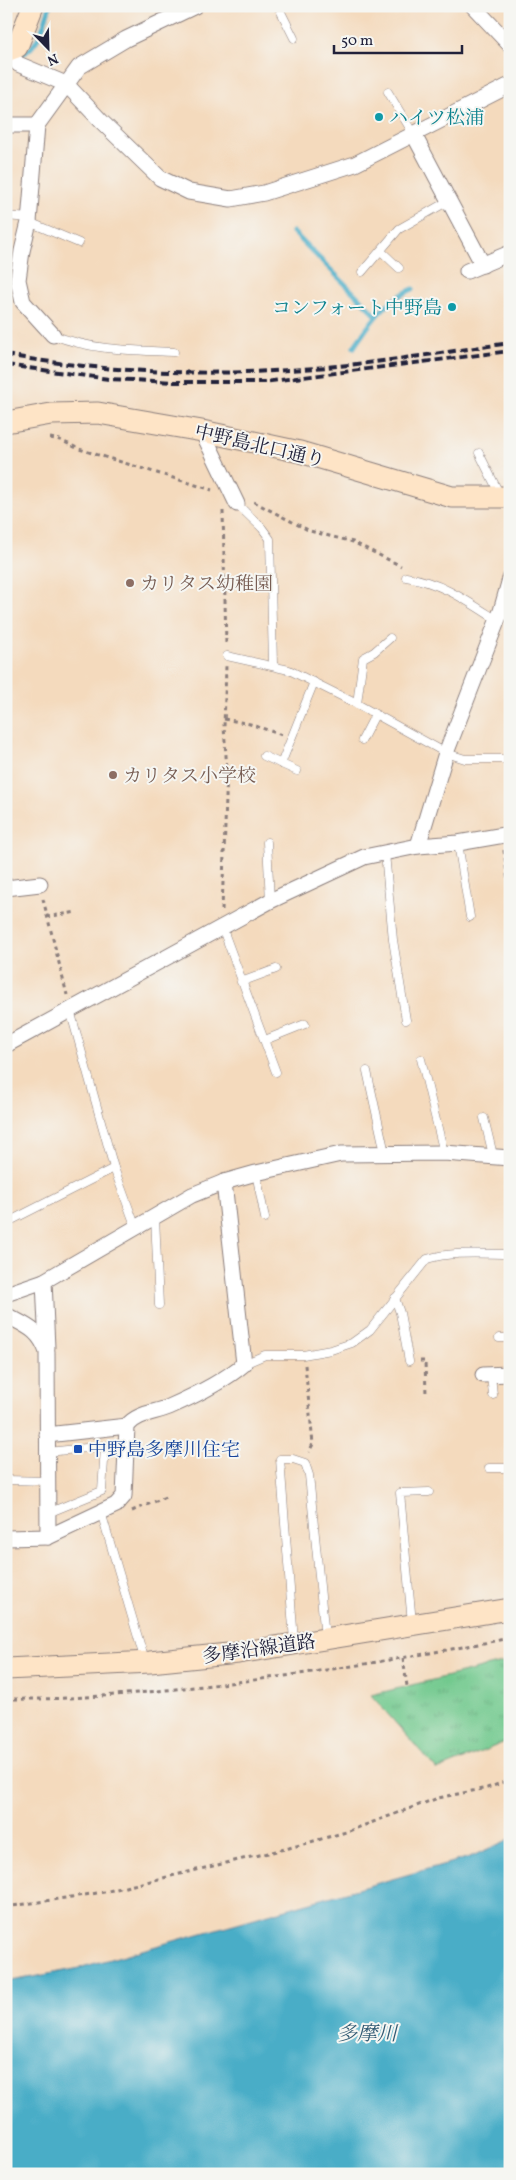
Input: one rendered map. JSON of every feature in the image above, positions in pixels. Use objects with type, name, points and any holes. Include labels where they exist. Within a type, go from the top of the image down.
[{"type":"street","points":[[33,6],[17,46],[7,51],[18,64],[66,84],[160,178],[189,192],[215,198],[244,198],[355,164],[510,85]]},
{"type":"street","points":[[53,334],[23,302],[18,280],[29,220],[36,125],[78,67],[126,39],[195,6]]},
{"type":"street","points":[[474,6],[510,45]]},
{"type":"street","points":[[6,124],[36,125]]},
{"type":"street","points":[[414,135],[483,264]]},
{"type":"street","points":[[466,271],[510,253]]},
{"type":"street","name":"中野島北口通り","points":[[6,422],[51,414],[98,413],[202,431],[300,452],[452,497],[505,497]]},
{"type":"street","points":[[202,431],[231,497]]},
{"type":"street","points":[[418,846],[446,753],[497,620],[510,580]]},
{"type":"street","points":[[6,1045],[270,900],[364,857],[418,846],[458,843],[506,834]]},
{"type":"street","points":[[6,888],[40,884]]},
{"type":"street","points":[[6,1294],[44,1281],[192,1195],[224,1182],[256,1173],[341,1154],[444,1153],[510,1158]]},
{"type":"street","points":[[6,1538],[48,1538],[103,1517],[124,1496],[127,1426],[133,1419],[193,1396],[244,1364],[224,1182]]},
{"type":"street","points":[[44,1281],[47,1352],[48,1538]]},
{"type":"street","points":[[6,1315],[33,1330],[42,1338],[47,1352]]},
{"type":"street","points":[[487,1375],[510,1374]]},
{"type":"street","points":[[48,1435],[127,1426]]},
{"type":"street","name":"多摩沿線道路","points":[[6,1669],[146,1663],[238,1653],[510,1609]]},
{"type":"lane","points":[[278,6],[294,38]]},
{"type":"lane","points":[[388,92],[414,135]]},
{"type":"lane","points":[[362,272],[399,229],[450,200]]},
{"type":"lane","points":[[6,216],[29,220],[79,243]]},
{"type":"lane","points":[[381,251],[399,268]]},
{"type":"lane","points":[[53,334],[75,344],[103,348],[174,352]]},
{"type":"lane","points":[[479,453],[505,497]]},
{"type":"lane","points":[[231,497],[262,528],[270,539],[273,665]]},
{"type":"lane","points":[[406,577],[438,586],[459,596],[497,620]]},
{"type":"lane","points":[[357,704],[363,658],[374,652],[390,638]]},
{"type":"lane","points":[[227,656],[290,670],[446,753],[465,758],[510,759]]},
{"type":"lane","points":[[281,764],[314,682]]},
{"type":"lane","points":[[362,740],[375,715]]},
{"type":"lane","points":[[264,756],[297,771]]},
{"type":"lane","points":[[267,842],[270,900]]},
{"type":"lane","points":[[458,843],[470,917]]},
{"type":"lane","points":[[385,853],[393,940],[406,1020]]},
{"type":"lane","points":[[222,927],[276,1072]]},
{"type":"lane","points":[[241,982],[276,969]]},
{"type":"lane","points":[[70,1010],[114,1168],[136,1228]]},
{"type":"lane","points":[[265,1040],[305,1024]]},
{"type":"lane","points":[[421,1059],[444,1153]]},
{"type":"lane","points":[[367,1071],[385,1153]]},
{"type":"lane","points":[[484,1118],[493,1156]]},
{"type":"lane","points":[[6,1222],[114,1168]]},
{"type":"lane","points":[[256,1173],[265,1218]]},
{"type":"lane","points":[[155,1216],[159,1305]]},
{"type":"lane","points":[[244,1364],[265,1354],[303,1355],[331,1350],[352,1343],[370,1330],[427,1259],[436,1256],[465,1254],[510,1254]]},
{"type":"lane","points":[[394,1298],[400,1313],[409,1360]]},
{"type":"lane","points":[[499,1338],[510,1338]]},
{"type":"lane","points":[[487,1375],[493,1395]]},
{"type":"lane","points":[[48,1452],[104,1446],[102,1491],[48,1513]]},
{"type":"lane","points":[[294,1644],[280,1459],[293,1458],[305,1463],[309,1474],[325,1639]]},
{"type":"lane","points":[[489,1468],[510,1468]]},
{"type":"lane","points":[[6,1480],[48,1481]]},
{"type":"lane","points":[[412,1625],[400,1493],[429,1492]]},
{"type":"lane","points":[[103,1517],[146,1663]]},
{"type":"path","points":[[50,438],[231,497],[247,498],[289,522],[310,531],[354,542],[405,567]]},
{"type":"path","points":[[222,927],[222,860],[228,770],[224,719],[231,497]]},
{"type":"path","points":[[224,719],[250,724],[292,738]]},
{"type":"path","points":[[506,834],[510,898]]},
{"type":"path","points":[[40,884],[46,918],[70,1010]]},
{"type":"path","points":[[46,918],[77,912]]},
{"type":"path","points":[[303,1355],[314,1444],[308,1452]]},
{"type":"path","points":[[409,1360],[424,1361],[426,1396]]},
{"type":"path","points":[[103,1517],[168,1496]]},
{"type":"path","points":[[6,1699],[123,1695],[190,1688],[304,1674],[510,1638]]},
{"type":"path","points":[[403,1658],[407,1686]]},
{"type":"path","points":[[6,1908],[104,1892],[289,1848],[346,1832],[438,1798],[487,1788],[510,1780]]},
{"type":"green space","points":[[510,1661],[510,1740],[437,1770],[371,1695]]},
{"type":"water","name":"多摩川","points":[[510,1839],[510,2174],[6,2174],[6,1982],[75,1969],[470,1857]]},
{"type":"waterway","points":[[21,55],[37,41],[50,6]]},
{"type":"waterway","points":[[293,232],[376,315]]},
{"type":"waterway","points":[[354,347],[372,321],[386,306],[394,299],[413,289]]},
{"type":"railway","points":[[6,355],[83,366],[199,373],[315,368],[510,343]]},
{"type":"railway","points":[[6,365],[109,379],[175,382],[264,382],[510,351]]},
{"type":"place","name":"ハイツ松浦","points":[[379,117]]},
{"type":"place","name":"コンフォート中野島","points":[[452,307]]},
{"type":"place","name":"カリタス幼稚園","points":[[130,583]]},
{"type":"place","name":"カリタス小学校","points":[[113,775]]},
{"type":"place","name":"中野島多摩川住宅","points":[[78,1449]]}]
